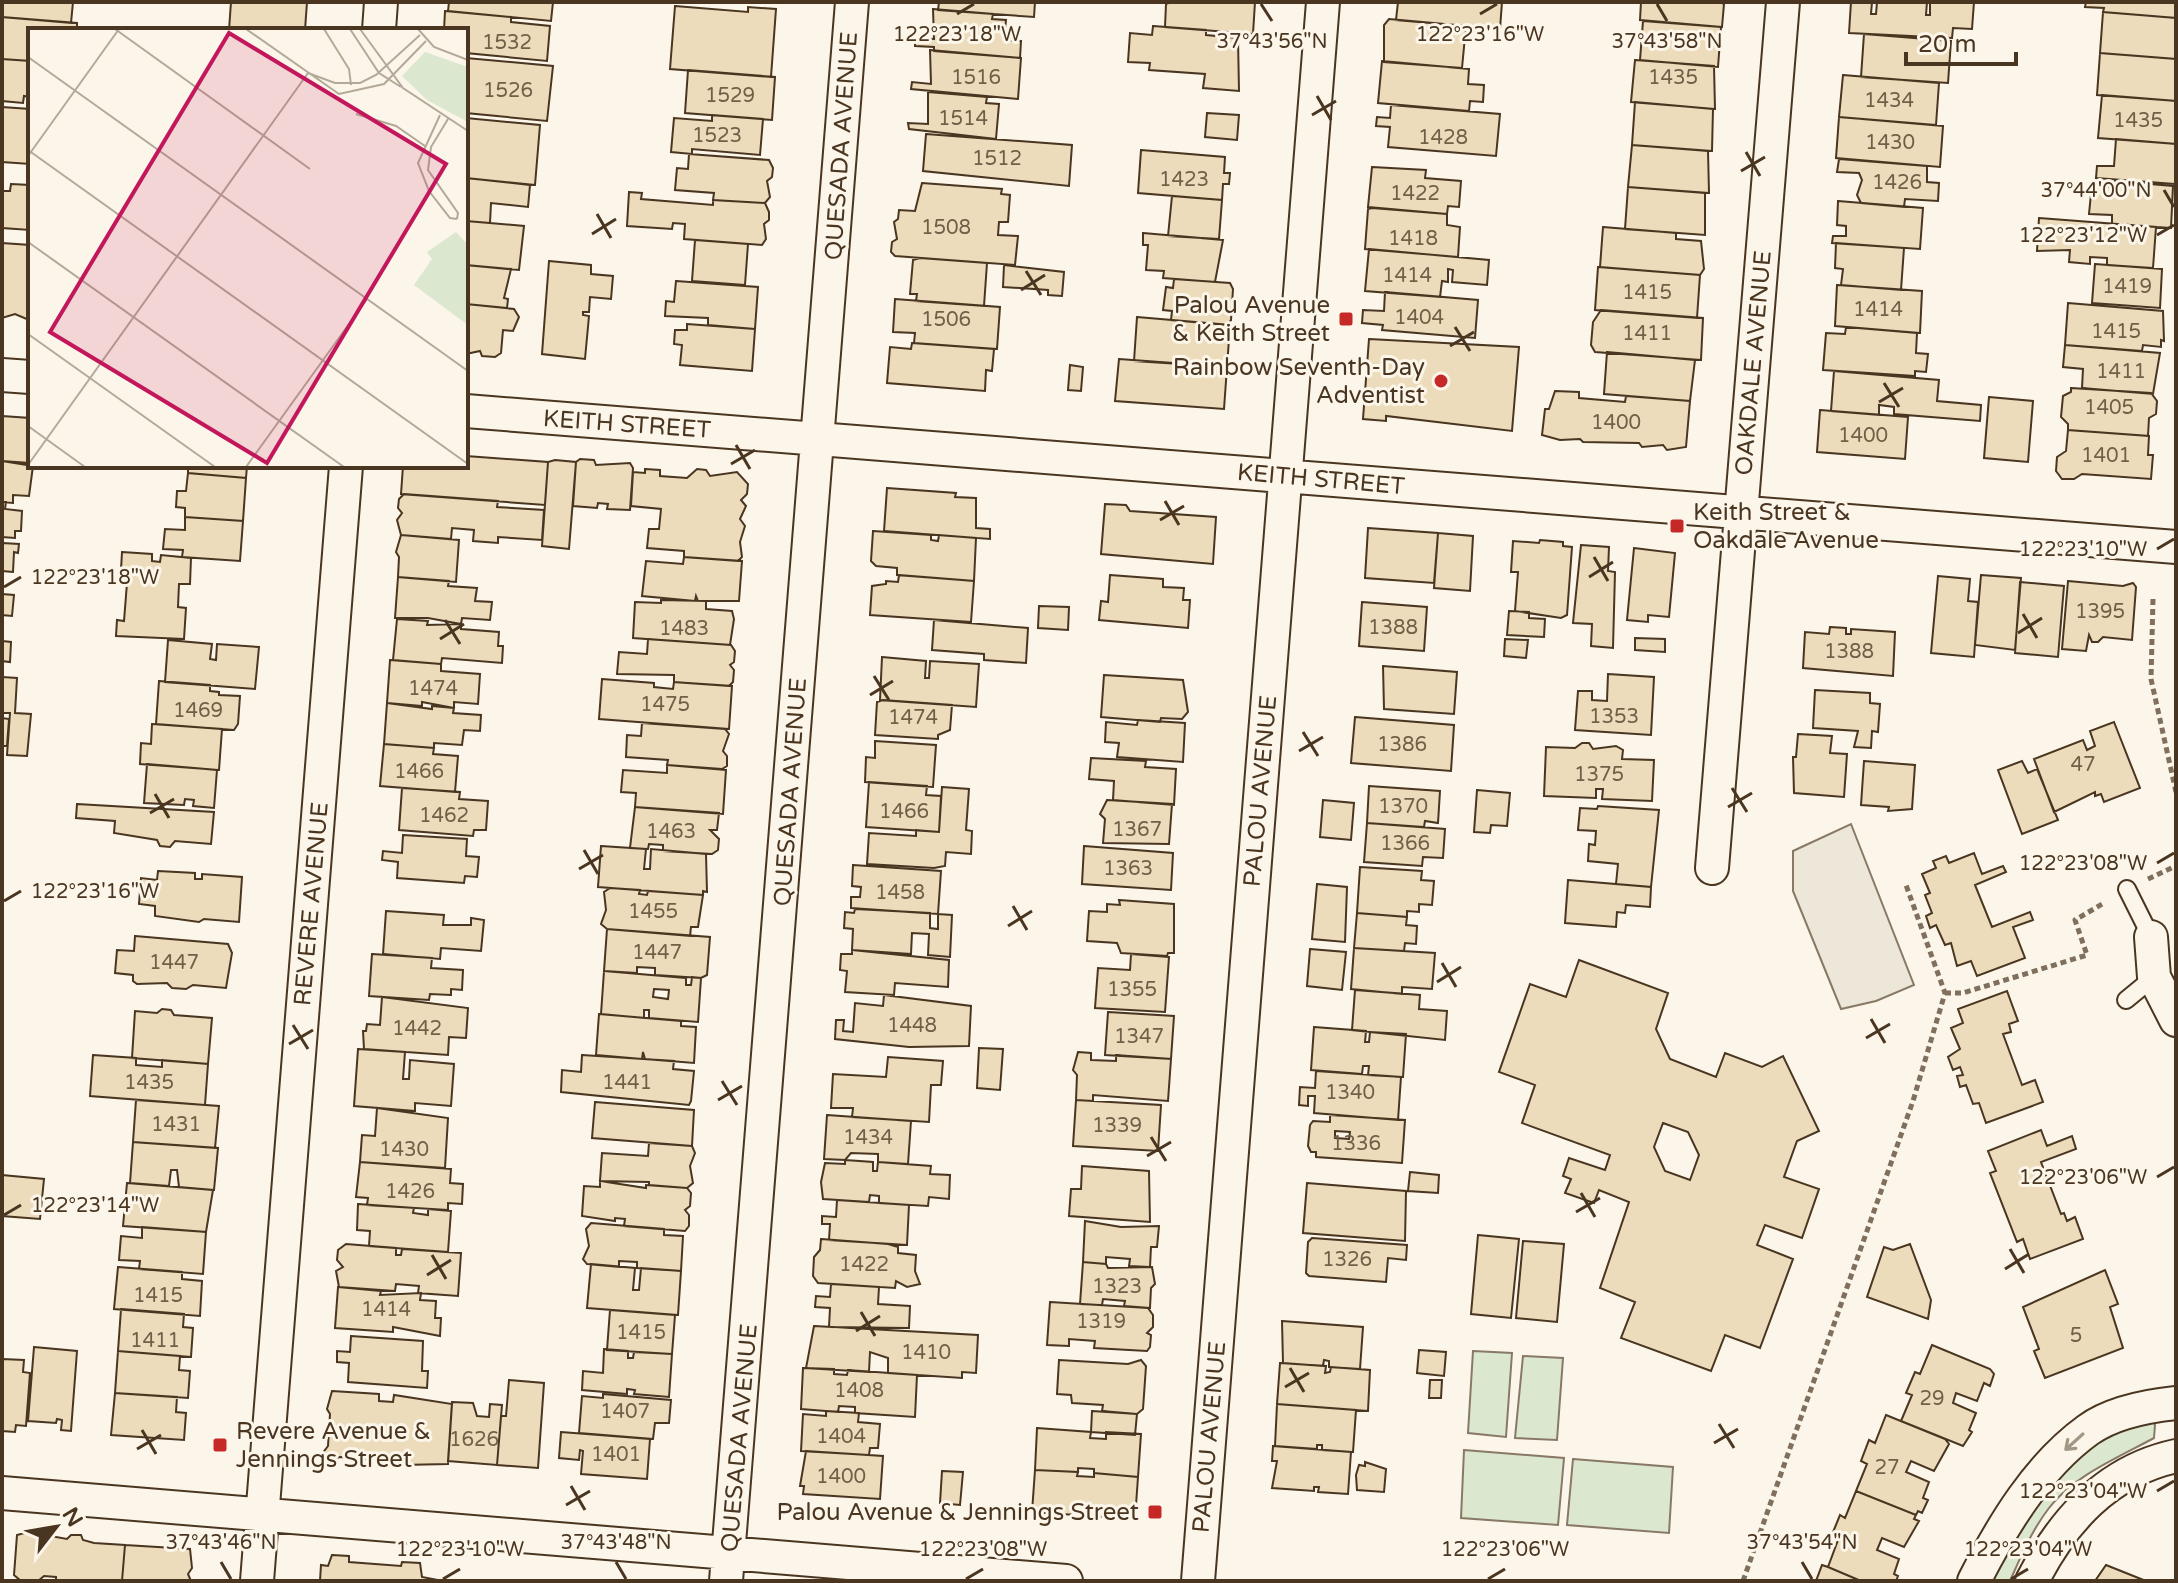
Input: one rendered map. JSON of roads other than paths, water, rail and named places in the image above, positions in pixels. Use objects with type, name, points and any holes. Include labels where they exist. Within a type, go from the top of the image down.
[{"type":"street","points":[[379,28],[381,2]]},
{"type":"street","name":"QUESADA AVENUE","points":[[728,1567],[852,2]]},
{"type":"street","name":"PALOU AVENUE","points":[[1198,1581],[1323,2]]},
{"type":"street","name":"OAKDALE AVENUE","points":[[1712,868],[1783,2]]},
{"type":"street","points":[[2,375],[28,377]]},
{"type":"street","name":"KEITH STREET","points":[[468,411],[2176,547]]},
{"type":"street","name":"REVERE AVENUE","points":[[257,1581],[346,468]]},
{"type":"street","points":[[2151,937],[2154,977],[2176,1020]]},
{"type":"street","points":[[1974,1581],[2005,1524],[2053,1461],[2090,1428],[2142,1407],[2176,1403]]},
{"type":"street","points":[[2032,1581],[2049,1548],[2086,1501],[2123,1475],[2176,1456]]},
{"type":"street","points":[[2,1493],[262,1514],[728,1567],[1066,1581]]},
{"type":"lane","points":[[2127,889],[2151,937]]},
{"type":"lane","points":[[2126,1000],[2154,977]]},
{"type":"place","name":"Palou Avenue & Keith Street","points":[[1346,319]]},
{"type":"place","name":"Rainbow Seventh-Day Adventist","points":[[1441,381]]},
{"type":"place","name":"Keith Street & Oakdale Avenue","points":[[1677,526]]},
{"type":"place","name":"Revere Avenue & Jennings Street","points":[[220,1445]]},
{"type":"place","name":"Palou Avenue & Jennings Street","points":[[1155,1512]]}]
